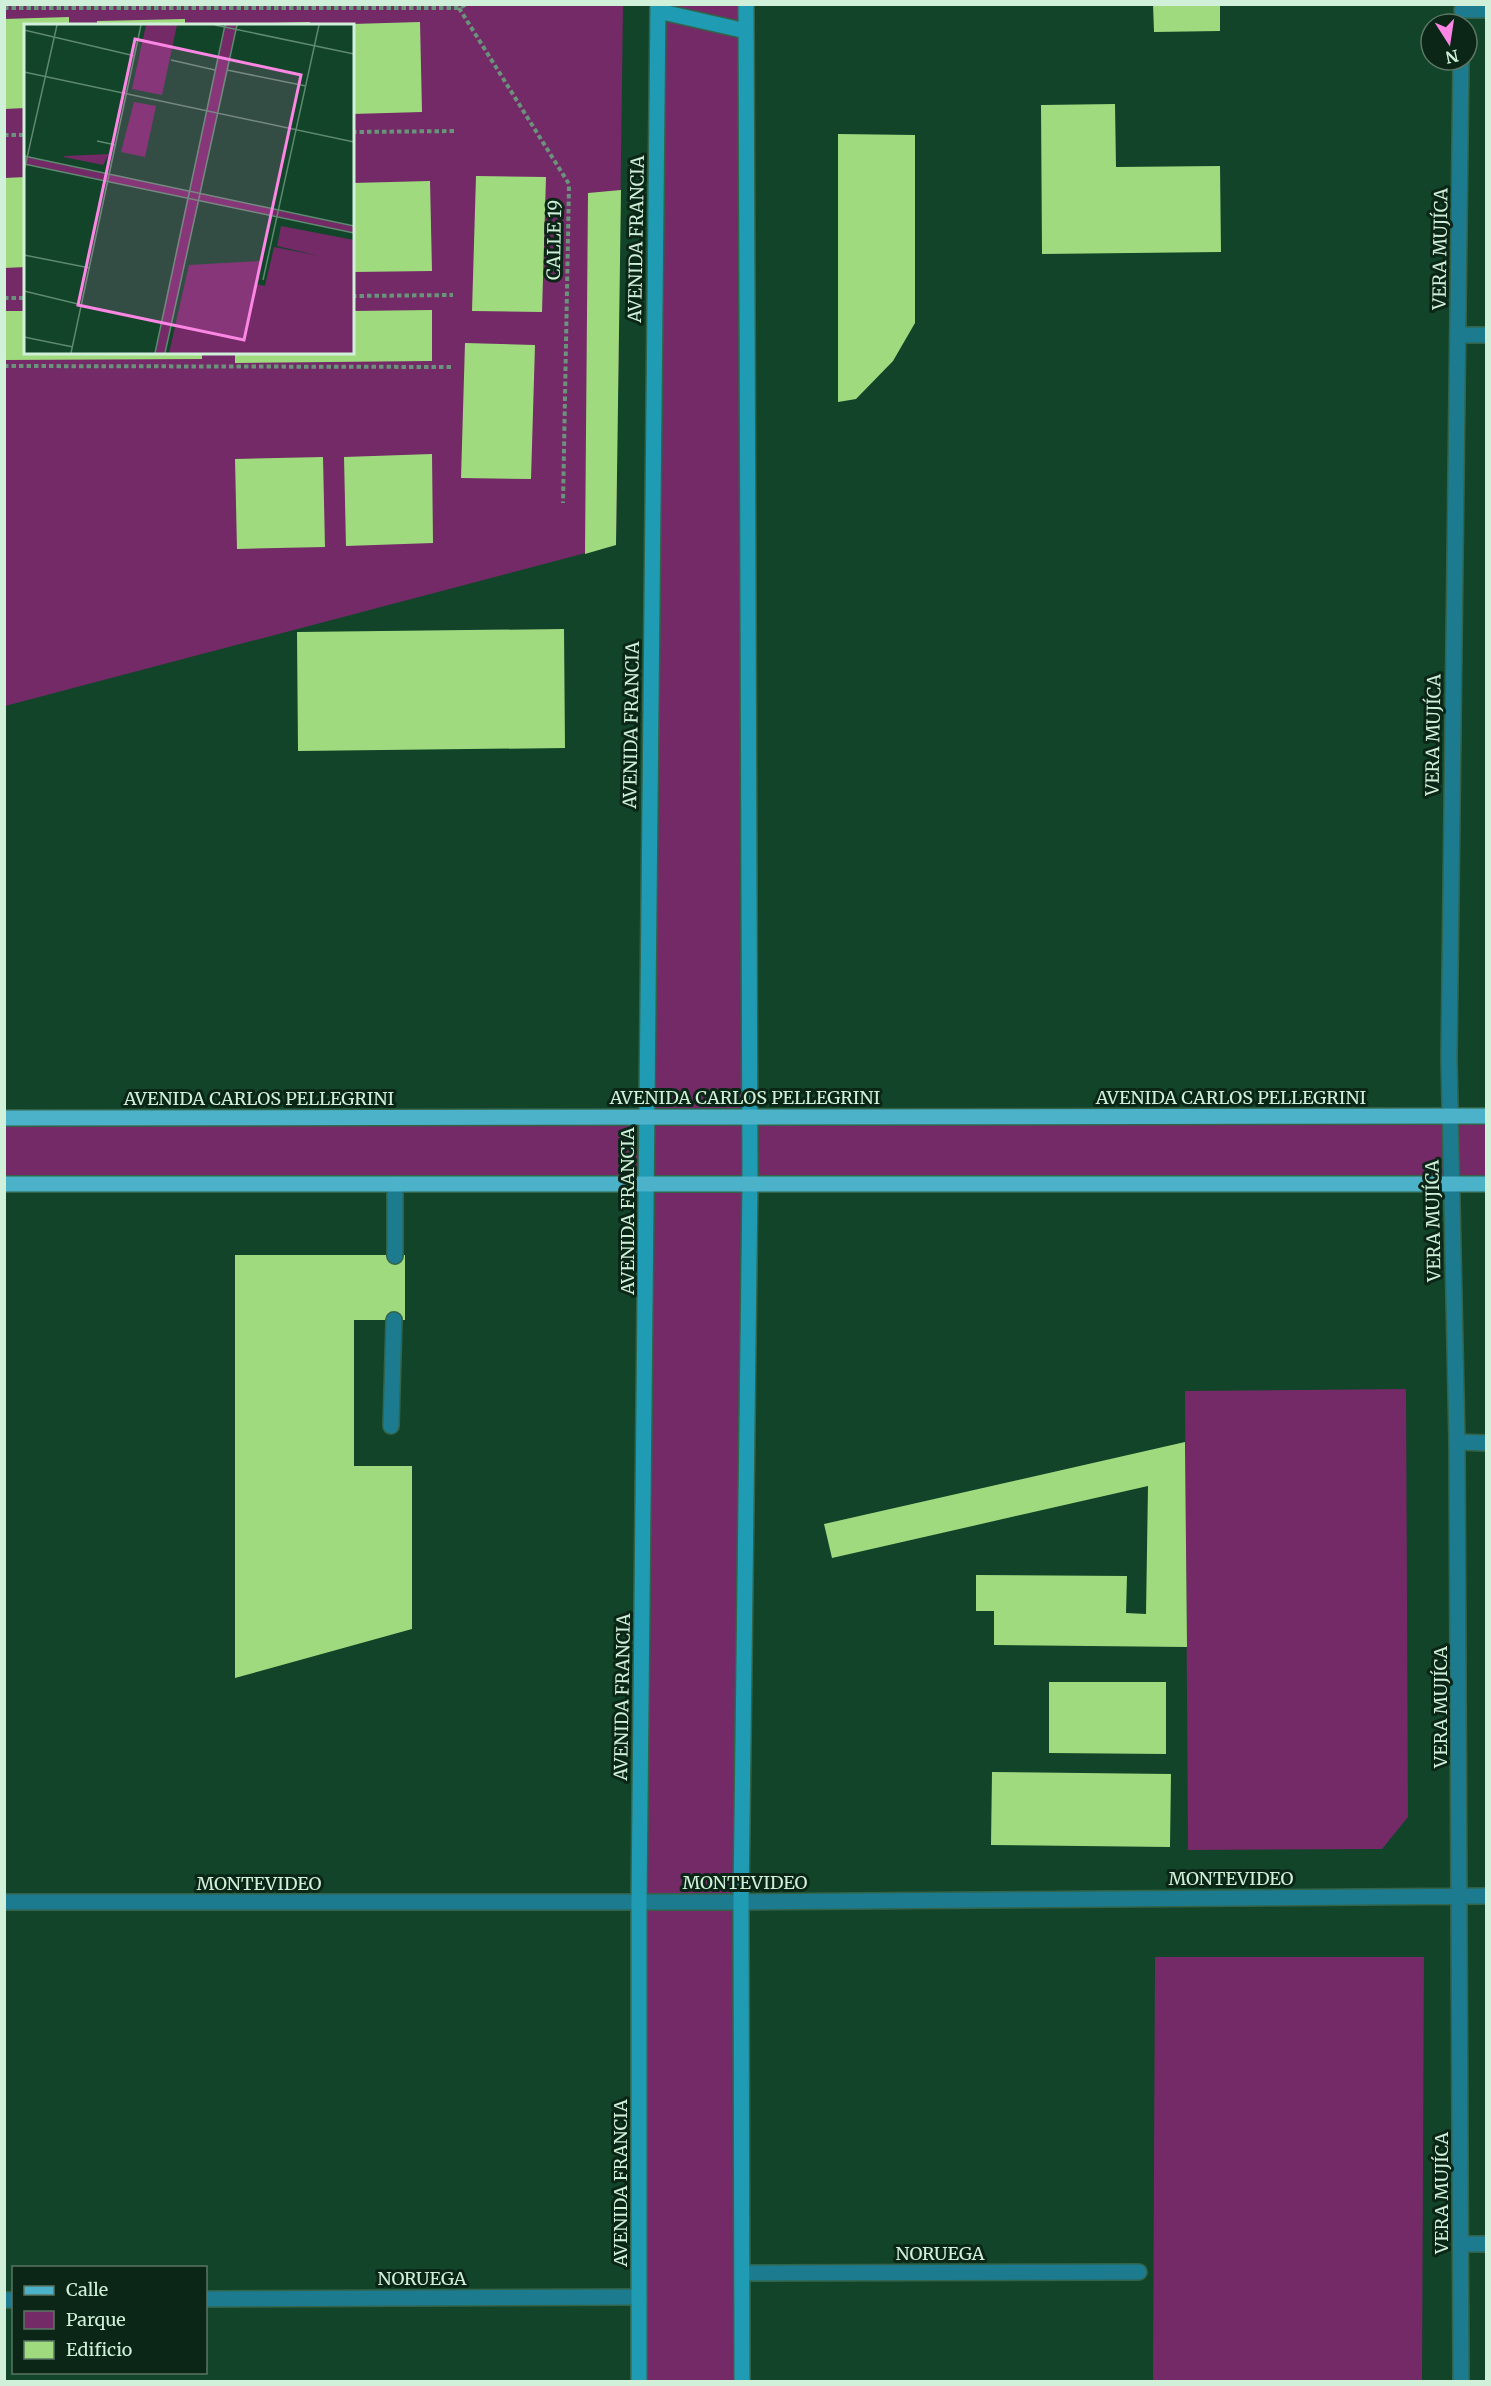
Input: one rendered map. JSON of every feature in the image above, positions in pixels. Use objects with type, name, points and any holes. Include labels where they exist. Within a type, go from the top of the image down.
[{"type":"main road","points":[[742,2382],[741,1902],[750,1184],[746,4]]},
{"type":"main road","points":[[658,8],[746,31]]},
{"type":"main road","name":"AVENIDA FRANCIA","points":[[639,2382],[639,1902],[658,8]]},
{"type":"main road","name":"AVENIDA CARLOS PELLEGRINI","points":[[4,1118],[1486,1116]]},
{"type":"main road","points":[[4,1184],[1486,1184]]},
{"type":"street","points":[[1470,12],[1486,10]]},
{"type":"street","name":"VERA MUJÍCA","points":[[1461,72],[1449,1059],[1457,1442],[1461,1896],[1461,2382]]},
{"type":"street","points":[[1458,335],[1486,335]]},
{"type":"street","points":[[395,1184],[395,1256]]},
{"type":"street","points":[[391,1426],[394,1320]]},
{"type":"street","points":[[1457,1442],[1486,1443]]},
{"type":"street","name":"MONTEVIDEO","points":[[4,1902],[741,1902],[1486,1896]]},
{"type":"street","points":[[1461,2244],[1486,2244]]},
{"type":"street","name":"NORUEGA","points":[[742,2273],[1138,2272]]},
{"type":"street","name":"NORUEGA","points":[[207,2299],[639,2297]]},
{"type":"path","points":[[4,8],[459,8],[467,4]]},
{"type":"path","name":"CALLE 19","points":[[459,8],[569,184],[563,503]]},
{"type":"path","points":[[354,132],[457,131]]},
{"type":"path","points":[[4,135],[24,135]]},
{"type":"path","points":[[354,296],[453,295]]},
{"type":"path","points":[[4,298],[24,298]]},
{"type":"path","points":[[4,366],[452,367]]},
{"type":"green space","points":[[746,4],[749,1116],[1486,1116],[1486,1183],[750,1184],[742,2381],[639,2382],[648,1184],[5,1184],[4,1118],[647,1117],[658,5]]},
{"type":"green space","points":[[5,5],[623,5],[616,545],[5,706]]},
{"type":"green space","points":[[1406,1389],[1408,1817],[1382,1849],[1188,1850],[1185,1391]]},
{"type":"green space","points":[[1155,1957],[1424,1957],[1422,2381],[1153,2381]]},
{"type":"building","points":[[1153,4],[1220,4],[1220,31],[1154,32]]},
{"type":"building","points":[[69,17],[69,24],[24,24],[24,108],[4,109],[4,19]]},
{"type":"building","points":[[185,19],[185,24],[97,24],[97,21]]},
{"type":"building","points":[[310,22],[310,24],[234,24]]},
{"type":"building","points":[[420,22],[422,112],[354,114],[354,24],[352,24]]},
{"type":"building","points":[[1115,104],[1116,167],[1220,166],[1221,252],[1042,254],[1041,105]]},
{"type":"building","points":[[838,134],[915,135],[915,323],[893,361],[856,399],[838,402]]},
{"type":"building","points":[[476,176],[546,177],[542,312],[472,311]]},
{"type":"building","points":[[24,177],[24,267],[4,268],[4,178]]},
{"type":"building","points":[[430,181],[432,271],[354,272],[354,183]]},
{"type":"building","points":[[621,190],[616,545],[585,554],[588,193]]},
{"type":"building","points":[[432,310],[432,361],[235,363],[235,354],[354,354],[354,311]]},
{"type":"building","points":[[4,311],[24,311],[24,354],[202,354],[202,359],[4,360]]},
{"type":"building","points":[[465,343],[535,345],[531,479],[461,478]]},
{"type":"building","points":[[432,454],[433,543],[346,546],[344,457]]},
{"type":"building","points":[[323,457],[325,547],[237,549],[235,459]]},
{"type":"building","points":[[564,629],[565,748],[298,751],[297,632]]},
{"type":"building","points":[[235,1255],[405,1255],[405,1320],[354,1320],[354,1466],[412,1466],[412,1629],[235,1678]]},
{"type":"building","points":[[1185,1442],[1187,1647],[994,1645],[994,1611],[976,1611],[976,1575],[1127,1576],[1126,1613],[1146,1614],[1148,1486],[832,1558],[824,1524]]},
{"type":"building","points":[[1049,1682],[1166,1682],[1166,1754],[1049,1753]]},
{"type":"building","points":[[992,1772],[1171,1774],[1170,1847],[991,1845]]}]
